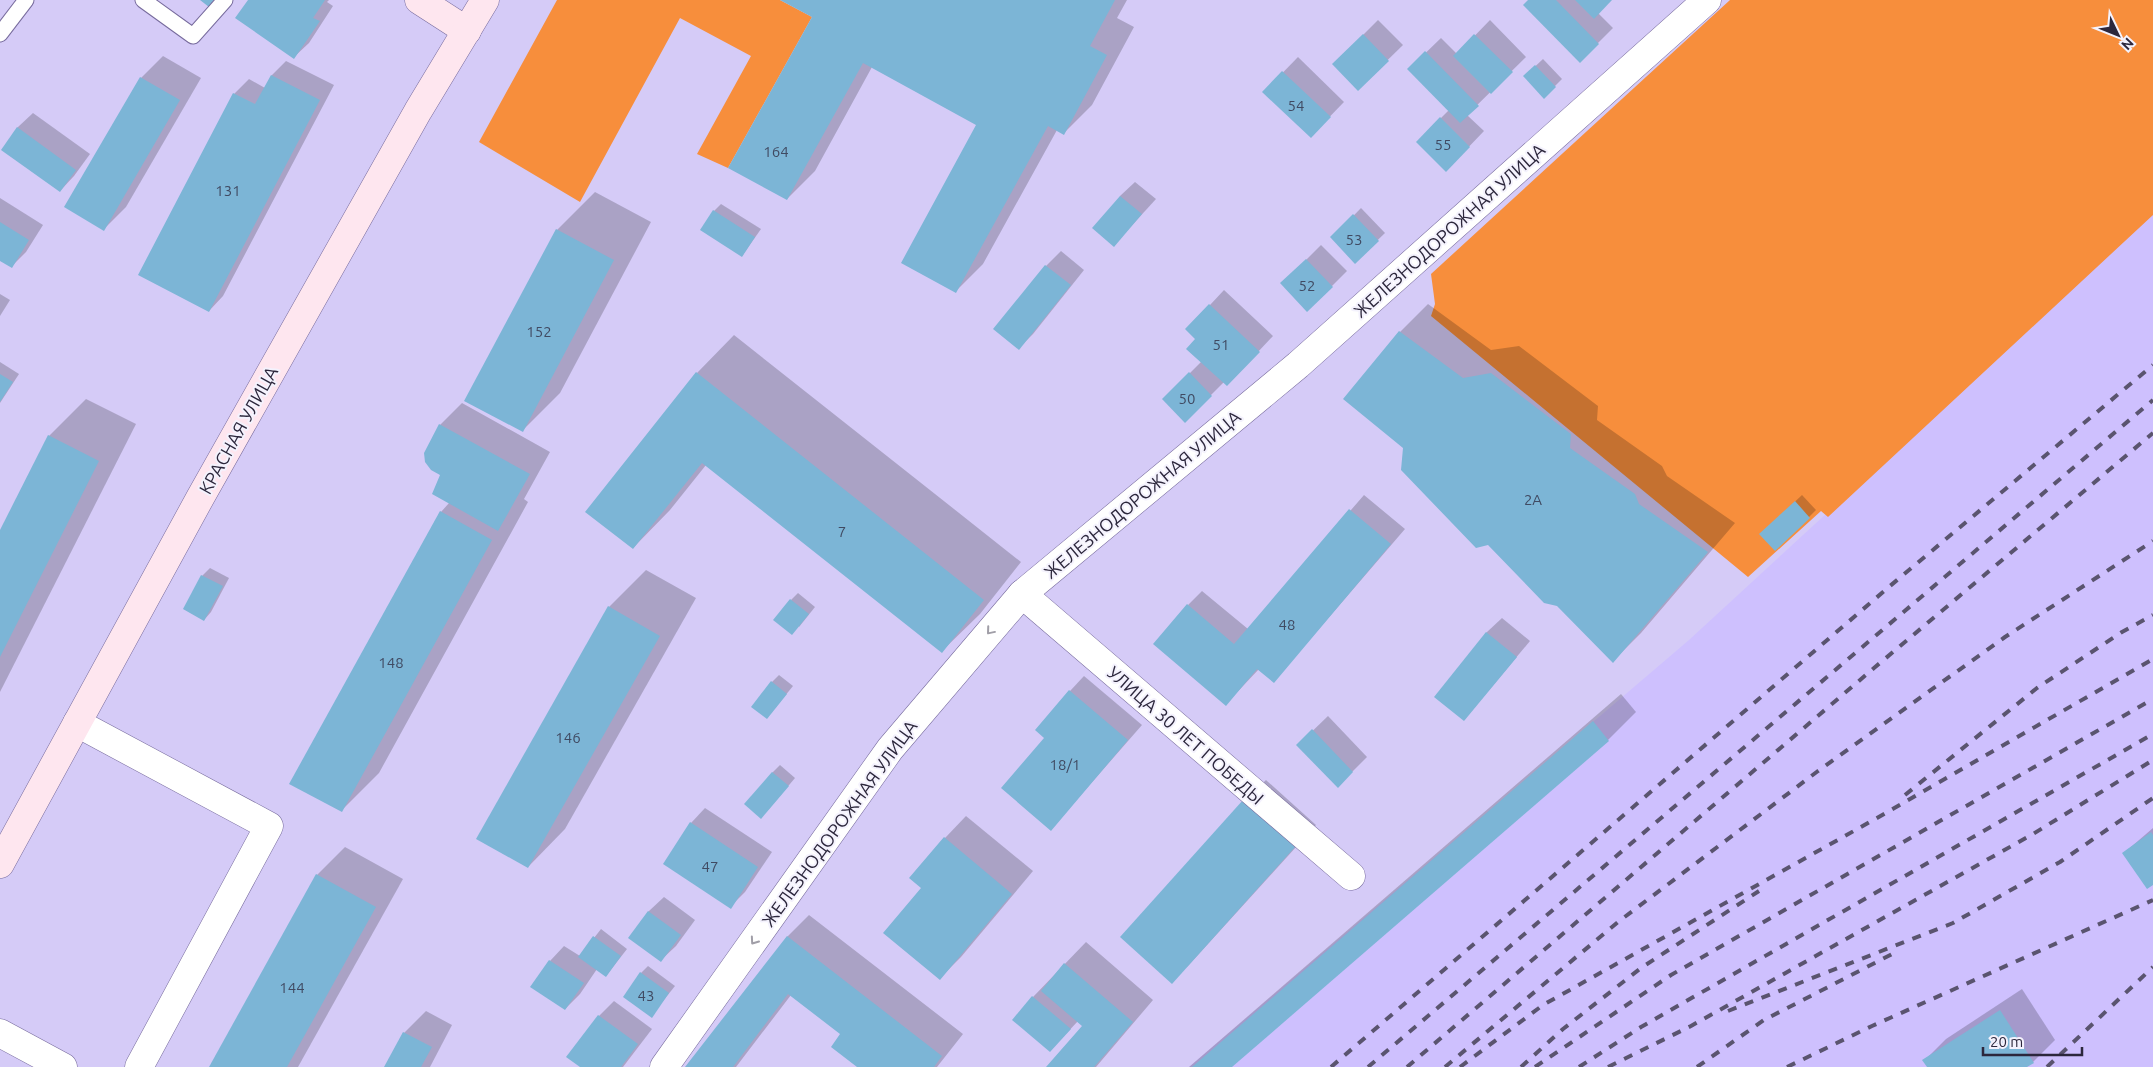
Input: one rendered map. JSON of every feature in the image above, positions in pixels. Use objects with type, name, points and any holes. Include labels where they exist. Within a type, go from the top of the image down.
[{"type":"main road","points":[[419,0],[467,31]]},
{"type":"main road","name":"КРАСНАЯ УЛИЦА","points":[[0,864],[7,835],[77,723],[200,498],[395,151],[485,0]]},
{"type":"street","name":"ЖЕЛЕЗНОДОРОЖНАЯ УЛИЦА","points":[[664,1067],[890,749],[1022,594],[1298,365],[1707,0]]},
{"type":"street","name":"УЛИЦА 30 ЛЕТ ПОБЕДЫ","points":[[1022,594],[1351,876]]},
{"type":"street","points":[[77,723],[269,826],[139,1067]]},
{"type":"street","points":[[0,1033],[63,1067]]},
{"type":"lane","points":[[0,34],[26,0]]},
{"type":"lane","points":[[143,0],[193,36],[225,0]]},
{"type":"shaded area","points":[[557,0],[780,0],[812,17],[728,168],[697,154],[751,56],[680,18],[580,202],[479,142]]},
{"type":"shaded area","points":[[1730,0],[2153,0],[2153,215],[1828,517],[1821,511],[1748,577],[1431,316],[1435,304],[1431,274]]},
{"type":"shaded area","points":[[2153,213],[2153,1067],[1189,1067],[1689,640]]},
{"type":"building","points":[[200,0],[214,0],[209,7]]},
{"type":"building","points":[[248,0],[325,0],[313,18],[320,21],[294,59],[235,18]]},
{"type":"building","points":[[780,0],[1115,0],[1090,46],[1107,55],[1064,135],[1048,126],[956,293],[901,263],[976,125],[863,63],[787,200],[728,168],[812,17]]},
{"type":"building","points":[[1528,0],[1556,0],[1599,44],[1580,63],[1523,5]]},
{"type":"building","points":[[1575,0],[1612,0],[1594,19]]},
{"type":"building","points":[[1363,34],[1389,61],[1358,91],[1332,64]]},
{"type":"building","points":[[1474,34],[1513,72],[1491,94],[1453,56]]},
{"type":"building","points":[[1425,51],[1479,106],[1460,123],[1407,69]]},
{"type":"building","points":[[1535,65],[1556,87],[1544,99],[1523,76]]},
{"type":"building","points":[[1282,71],[1331,117],[1311,138],[1262,92]]},
{"type":"building","points":[[271,75],[320,100],[209,312],[138,275],[233,93],[255,104]]},
{"type":"building","points":[[140,77],[180,100],[104,231],[64,207]]},
{"type":"building","points":[[1440,117],[1470,147],[1446,172],[1416,142]]},
{"type":"building","points":[[17,127],[76,170],[60,192],[1,150]]},
{"type":"building","points":[[1120,196],[1142,214],[1114,247],[1092,228]]},
{"type":"building","points":[[713,210],[755,237],[742,257],[700,230]]},
{"type":"building","points":[[1353,214],[1379,241],[1355,264],[1330,237]]},
{"type":"building","points":[[0,222],[29,240],[12,268],[0,261]]},
{"type":"building","points":[[556,229],[614,260],[523,432],[464,401]]},
{"type":"building","points":[[1306,259],[1333,287],[1307,312],[1280,283]]},
{"type":"building","points":[[1045,265],[1071,285],[1019,350],[993,329]]},
{"type":"building","points":[[1209,304],[1260,352],[1227,386],[1186,349],[1195,339],[1185,329]]},
{"type":"building","points":[[1399,331],[1463,378],[1491,373],[1571,434],[1570,448],[1635,494],[1639,504],[1708,552],[1613,663],[1557,606],[1544,603],[1488,545],[1476,548],[1401,470],[1403,448],[1343,399]]},
{"type":"building","points":[[696,372],[984,600],[942,653],[702,463],[633,549],[585,512]]},
{"type":"building","points":[[1189,372],[1212,396],[1185,423],[1162,399]]},
{"type":"building","points":[[0,374],[13,382],[0,402]]},
{"type":"building","points":[[439,424],[530,474],[498,531],[432,494],[440,475],[431,470],[425,462],[424,453]]},
{"type":"building","points":[[48,435],[99,461],[0,657],[0,530]]},
{"type":"building","points":[[1795,501],[1810,518],[1775,551],[1759,534]]},
{"type":"building","points":[[1349,509],[1391,544],[1274,683],[1257,669],[1226,706],[1153,644],[1187,604],[1234,644]]},
{"type":"building","points":[[440,511],[492,540],[342,812],[289,784]]},
{"type":"building","points":[[201,575],[223,586],[204,621],[183,609]]},
{"type":"building","points":[[790,599],[809,614],[792,635],[773,620]]},
{"type":"building","points":[[608,606],[660,636],[528,868],[476,839]]},
{"type":"building","points":[[1486,632],[1517,657],[1464,721],[1434,697]]},
{"type":"building","points":[[771,681],[787,694],[767,719],[751,707]]},
{"type":"building","points":[[1069,690],[1128,740],[1051,831],[1001,788],[1044,738],[1035,730]]},
{"type":"building","points":[[1593,721],[1609,741],[1232,1067],[1192,1067]]},
{"type":"building","points":[[1312,729],[1353,772],[1338,788],[1296,745]]},
{"type":"building","points":[[772,772],[789,786],[761,819],[744,804]]},
{"type":"building","points":[[1243,800],[1295,847],[1172,984],[1120,937]]},
{"type":"building","points":[[690,822],[758,867],[731,909],[663,864]]},
{"type":"building","points":[[2151,832],[2153,835],[2153,885],[2147,889],[2122,853]]},
{"type":"building","points":[[944,837],[1012,894],[940,980],[883,933],[921,888],[909,878]]},
{"type":"building","points":[[316,874],[376,907],[287,1067],[209,1067]]},
{"type":"building","points":[[648,911],[681,935],[661,962],[628,938]]},
{"type":"building","points":[[593,936],[621,956],[606,977],[578,957]]},
{"type":"building","points":[[787,936],[942,1056],[934,1067],[857,1067],[831,1047],[840,1034],[788,994],[733,1067],[685,1067]]},
{"type":"building","points":[[549,960],[584,983],[565,1010],[530,987]]},
{"type":"building","points":[[1064,963],[1133,1022],[1094,1067],[1046,1067],[1082,1026],[1041,991]]},
{"type":"building","points":[[640,972],[669,993],[652,1018],[623,997]]},
{"type":"building","points":[[1032,996],[1071,1029],[1050,1052],[1012,1020]]},
{"type":"building","points":[[2000,1010],[2034,1063],[2027,1067],[1927,1067],[1922,1060]]},
{"type":"building","points":[[598,1015],[638,1044],[621,1067],[580,1067],[566,1057]]},
{"type":"building","points":[[403,1032],[432,1047],[421,1067],[384,1067]]},
{"type":"railway","points":[[1331,1067],[1890,586],[2153,365]]},
{"type":"railway","points":[[1368,1067],[2153,400]]},
{"type":"railway","points":[[1407,1067],[1874,668],[2153,433]]},
{"type":"railway","points":[[1445,1067],[1618,922],[1818,771],[2005,637],[2153,541]]},
{"type":"railway","points":[[1905,795],[2037,688],[2122,632],[2153,615]]},
{"type":"railway","points":[[1460,1067],[1543,1005],[1877,818],[2153,659]]},
{"type":"railway","points":[[1535,1067],[1671,975],[2153,699]]},
{"type":"railway","points":[[1579,1067],[1641,1027],[2153,734]]},
{"type":"railway","points":[[1608,1067],[1691,1026],[2033,834],[2153,760]]},
{"type":"railway","points":[[1728,1011],[1953,923],[2060,862],[2153,798]]},
{"type":"railway","points":[[1521,1067],[1563,1029],[1641,968],[1759,891]]},
{"type":"railway","points":[[1787,1067],[1872,1026],[2153,900]]},
{"type":"railway","points":[[1697,1067],[1764,1020],[1898,951]]},
{"type":"railway","points":[[2047,1067],[2153,967]]}]
